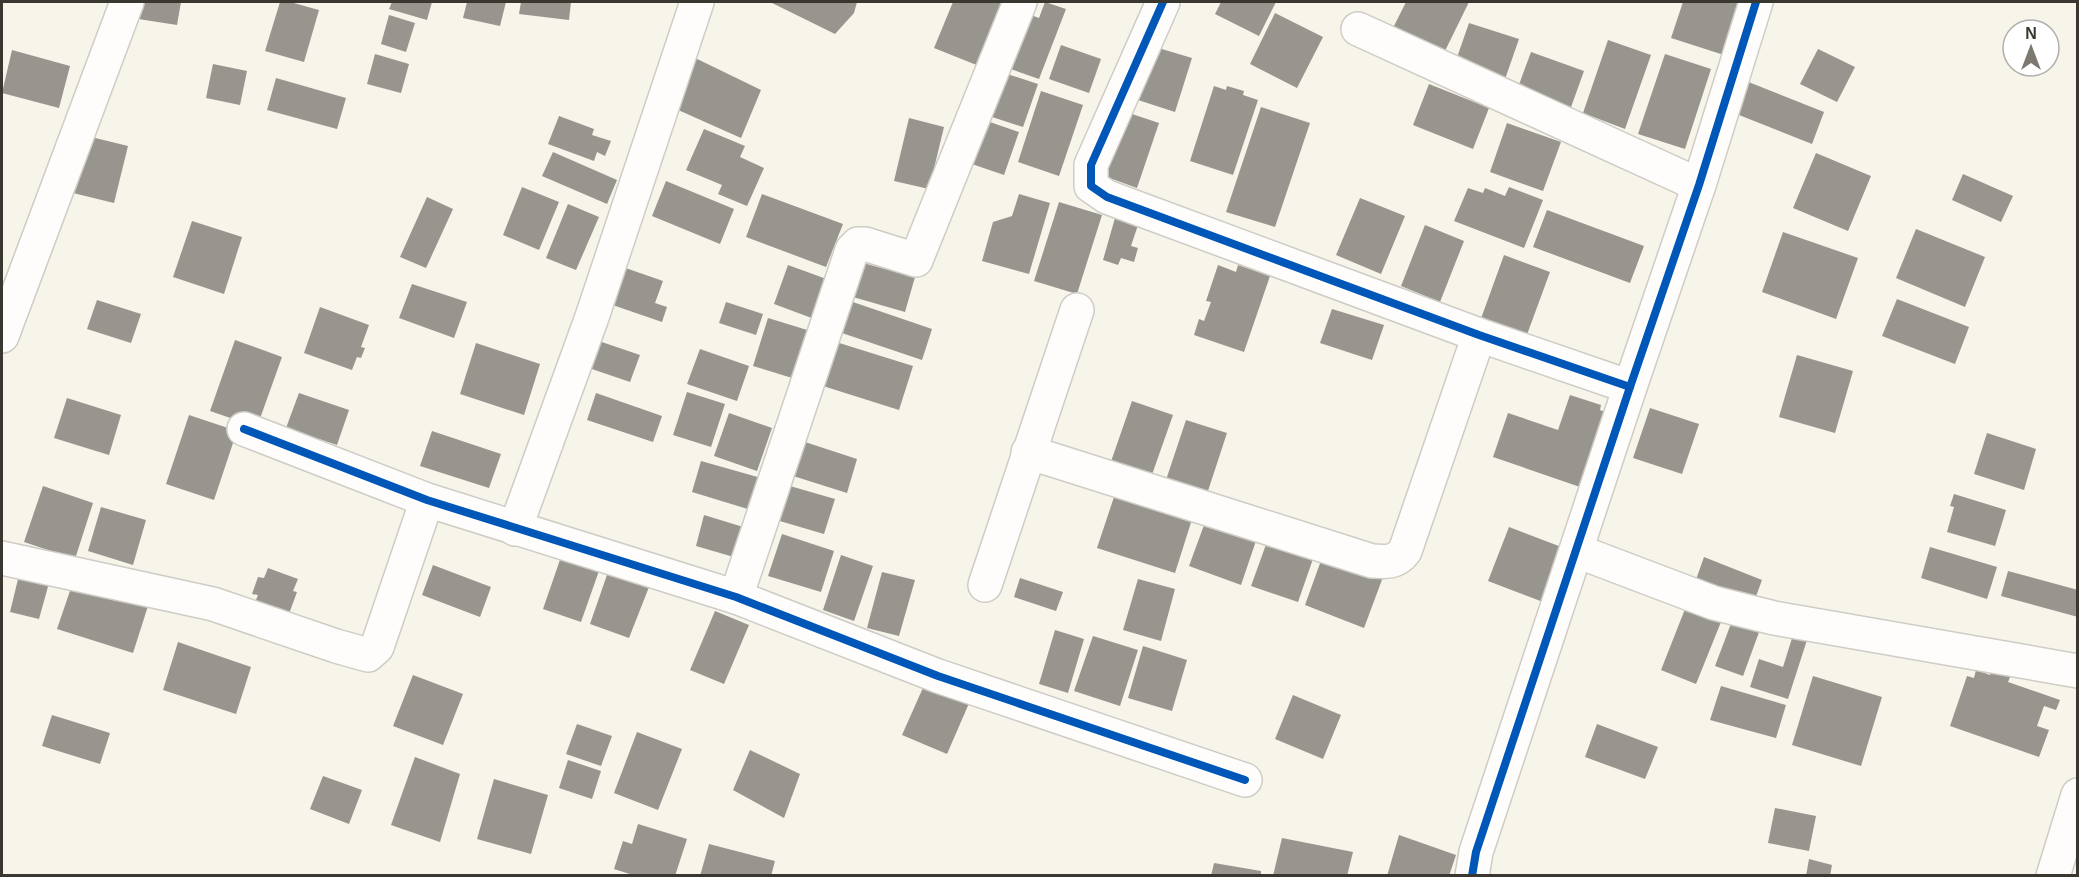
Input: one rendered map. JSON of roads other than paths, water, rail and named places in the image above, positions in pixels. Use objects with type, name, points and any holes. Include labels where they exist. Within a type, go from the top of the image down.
[{"type":"street","points":[[2,336],[127,2]]},
{"type":"street","points":[[515,529],[592,317],[697,2]]},
{"type":"street","points":[[736,597],[852,250],[858,244],[866,244],[916,260],[1020,2]]},
{"type":"street","points":[[1163,2],[1091,165],[1091,186],[1107,197],[1629,387]]},
{"type":"street","points":[[1472,876],[1476,852],[1577,551],[1629,387],[1699,185],[1756,2]]},
{"type":"street","points":[[1358,29],[1699,185]]},
{"type":"street","points":[[985,585],[1077,310]]},
{"type":"street","points":[[1028,452],[1372,561],[1391,562],[1400,558],[1405,551],[1479,334]]},
{"type":"street","points":[[244,429],[427,500],[736,597],[938,676],[1245,780]]},
{"type":"street","points":[[2,558],[213,604],[368,655],[376,647],[427,500]]},
{"type":"street","points":[[1577,551],[1714,603],[1774,618],[2078,671]]},
{"type":"street","points":[[2053,876],[2078,795]]}]
